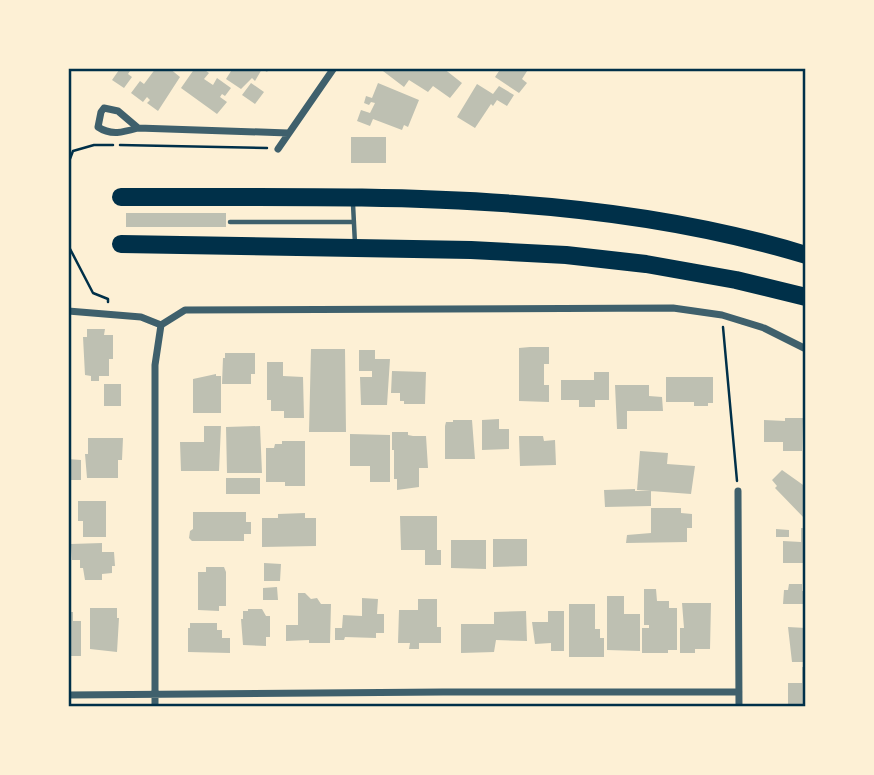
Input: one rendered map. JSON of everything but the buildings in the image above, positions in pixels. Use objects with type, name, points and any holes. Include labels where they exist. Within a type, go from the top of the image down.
[{"type":"highway","points":[[121,197],[432,198],[528,204],[617,214],[718,232],[806,255]]},
{"type":"highway","points":[[121,244],[471,250],[566,255],[646,264],[736,280],[806,297]]},
{"type":"street","points":[[278,149],[334,68]]},
{"type":"street","points":[[138,128],[118,111],[104,108],[97,127],[103,131],[117,133],[138,128],[288,133]]},
{"type":"street","points":[[155,707],[155,365],[161,325],[185,310],[673,308],[722,315],[764,328],[806,349]]},
{"type":"street","points":[[68,311],[141,317],[161,325]]},
{"type":"street","points":[[738,491],[739,707]]},
{"type":"street","points":[[68,695],[739,692]]},
{"type":"lane","points":[[353,198],[355,248]]},
{"type":"lane","points":[[230,222],[354,222]]},
{"type":"path","points":[[68,164],[73,151],[94,145],[253,146],[278,149]]},
{"type":"path","points":[[68,245],[93,293],[108,299],[111,313]]},
{"type":"path","points":[[722,315],[738,491]]}]
